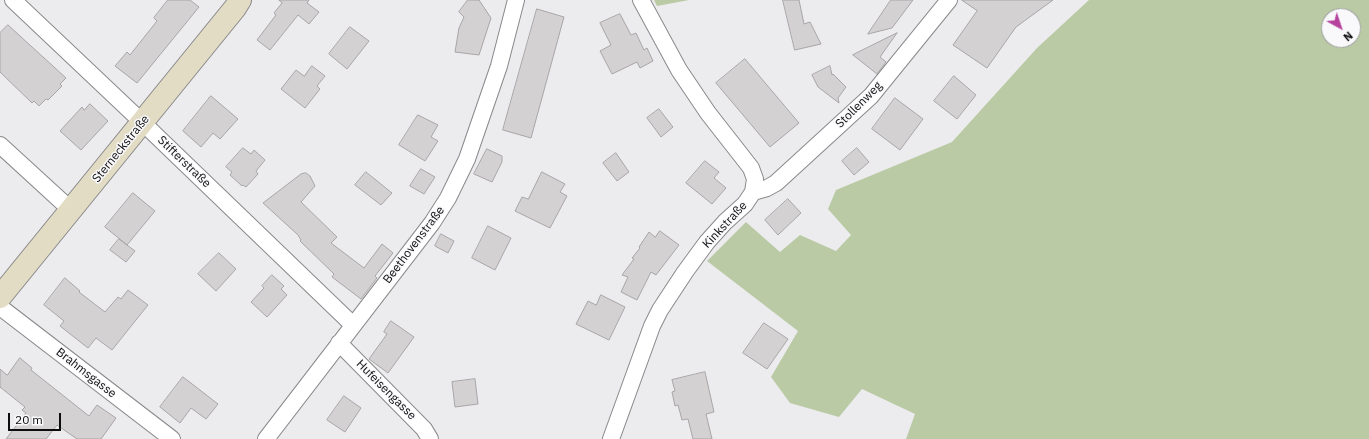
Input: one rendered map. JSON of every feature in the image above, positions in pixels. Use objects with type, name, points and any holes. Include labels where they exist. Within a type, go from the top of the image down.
[{"type":"street","name":"Stifterstraße","points":[[13,0],[353,325]]},
{"type":"street","name":"Sterneckstraße","points":[[0,297],[240,0]]},
{"type":"street","name":"Beethovenstraße","points":[[266,439],[432,223],[448,198],[467,159],[498,66],[516,0]]},
{"type":"street","name":"Kinkstraße","points":[[610,439],[652,326],[660,310],[707,242],[745,204],[753,192],[755,179],[751,168],[708,113],[678,70],[641,0]]},
{"type":"street","name":"Stollenweg","points":[[753,192],[767,188],[776,183],[871,96],[949,0]]},
{"type":"street","points":[[0,145],[71,210]]},
{"type":"street","name":"Brahmsgasse","points":[[0,307],[172,439]]},
{"type":"street","name":"Hufeisengasse","points":[[339,343],[424,429],[430,439]]},
{"type":"green space","points":[[654,0],[689,0],[657,6]]},
{"type":"green space","points":[[1089,0],[1369,0],[1369,439],[906,439],[915,414],[862,389],[839,417],[790,403],[771,377],[798,331],[707,261],[746,222],[780,252],[800,235],[836,251],[851,235],[828,209],[836,190],[952,142],[1037,48]]},
{"type":"building","points":[[168,0],[190,0],[199,7],[137,83],[115,66],[127,52],[130,55],[157,21],[154,18]]},
{"type":"building","points":[[279,0],[309,0],[307,3],[319,12],[309,24],[298,15],[270,50],[257,40],[276,15],[274,13],[282,3]]},
{"type":"building","points":[[468,0],[479,0],[491,18],[479,55],[455,52],[459,28],[464,17],[459,12]]},
{"type":"building","points":[[783,0],[799,0],[804,24],[810,22],[821,44],[795,50]]},
{"type":"building","points":[[891,0],[913,0],[892,28],[868,34]]},
{"type":"building","points":[[962,0],[1053,0],[1016,27],[987,68],[953,45],[977,11]]},
{"type":"building","points":[[537,9],[564,17],[531,138],[503,130]]},
{"type":"building","points":[[620,14],[631,35],[636,33],[644,50],[647,48],[653,61],[640,68],[637,62],[612,74],[600,51],[611,45],[600,23]]},
{"type":"building","points":[[8,25],[66,78],[60,84],[62,86],[48,100],[46,99],[39,106],[34,101],[32,103],[0,72],[0,33]]},
{"type":"building","points":[[350,27],[369,41],[347,69],[329,54]]},
{"type":"building","points":[[897,33],[880,57],[886,62],[877,74],[853,55]]},
{"type":"building","points":[[745,59],[799,123],[770,147],[716,83]]},
{"type":"building","points":[[312,66],[325,76],[317,86],[320,89],[305,108],[281,89],[296,70],[304,76]]},
{"type":"building","points":[[830,66],[832,75],[833,74],[846,87],[838,98],[839,103],[818,87],[812,75]]},
{"type":"building","points":[[954,76],[976,95],[957,119],[934,101]]},
{"type":"building","points":[[211,96],[238,119],[220,139],[213,133],[201,147],[183,131]]},
{"type":"building","points":[[895,98],[923,119],[900,150],[872,129]]},
{"type":"building","points":[[90,104],[108,121],[81,150],[60,131],[82,107],[84,110]]},
{"type":"building","points":[[659,109],[673,127],[661,137],[647,118]]},
{"type":"building","points":[[418,115],[438,125],[431,137],[438,141],[425,161],[399,145]]},
{"type":"building","points":[[243,148],[251,154],[254,150],[265,160],[256,171],[258,174],[246,187],[243,185],[242,186],[230,175],[232,172],[226,167]]},
{"type":"building","points":[[857,148],[869,162],[854,175],[842,161]]},
{"type":"building","points":[[487,149],[502,156],[502,162],[492,182],[474,174]]},
{"type":"building","points":[[616,153],[629,172],[617,181],[603,163]]},
{"type":"building","points":[[705,161],[719,172],[714,178],[726,188],[712,204],[686,183]]},
{"type":"building","points":[[421,169],[435,177],[424,194],[410,186]]},
{"type":"building","points":[[366,172],[392,193],[381,205],[355,185]]},
{"type":"building","points":[[542,172],[565,184],[560,192],[567,196],[550,228],[515,211],[522,197],[528,199]]},
{"type":"building","points":[[306,173],[310,176],[315,186],[301,202],[337,237],[331,243],[364,268],[382,244],[393,253],[375,276],[377,278],[361,299],[332,277],[334,274],[300,241],[301,240],[298,235],[263,203],[301,174]]},
{"type":"building","points":[[133,193],[155,211],[127,245],[105,227]]},
{"type":"building","points":[[788,199],[801,213],[778,235],[765,220]]},
{"type":"building","points":[[488,226],[511,238],[495,270],[472,258]]},
{"type":"building","points":[[660,231],[679,245],[656,275],[651,272],[637,300],[621,292],[628,277],[622,275],[634,259],[632,258],[640,248],[639,247],[649,232],[655,237]]},
{"type":"building","points":[[441,234],[454,241],[448,253],[435,246]]},
{"type":"building","points":[[119,239],[135,251],[126,262],[110,250]]},
{"type":"building","points":[[219,253],[236,269],[216,291],[198,274]]},
{"type":"building","points":[[272,275],[284,286],[281,289],[287,295],[267,317],[251,302],[264,288],[262,286]]},
{"type":"building","points":[[65,278],[80,291],[79,292],[105,312],[118,297],[121,299],[128,290],[148,305],[112,350],[96,338],[88,348],[60,326],[64,321],[44,305]]},
{"type":"building","points":[[601,295],[625,307],[609,340],[576,324],[588,301],[596,305]]},
{"type":"building","points":[[391,321],[414,337],[388,373],[369,359],[387,334],[384,332]]},
{"type":"building","points":[[764,323],[788,339],[767,369],[743,353]]},
{"type":"building","points":[[20,358],[32,368],[31,370],[89,416],[97,405],[116,418],[101,439],[77,439],[57,425],[46,439],[6,439],[26,413],[22,410],[25,407],[0,387],[0,369],[7,375]]},
{"type":"building","points":[[705,372],[714,412],[706,414],[712,439],[693,439],[688,419],[682,420],[678,405],[675,406],[672,392],[675,391],[672,380]]},
{"type":"building","points":[[183,377],[218,404],[206,419],[191,408],[180,423],[160,407]]},
{"type":"building","points":[[475,379],[478,404],[455,407],[452,382]]},
{"type":"building","points":[[344,396],[361,408],[345,432],[327,420]]}]
